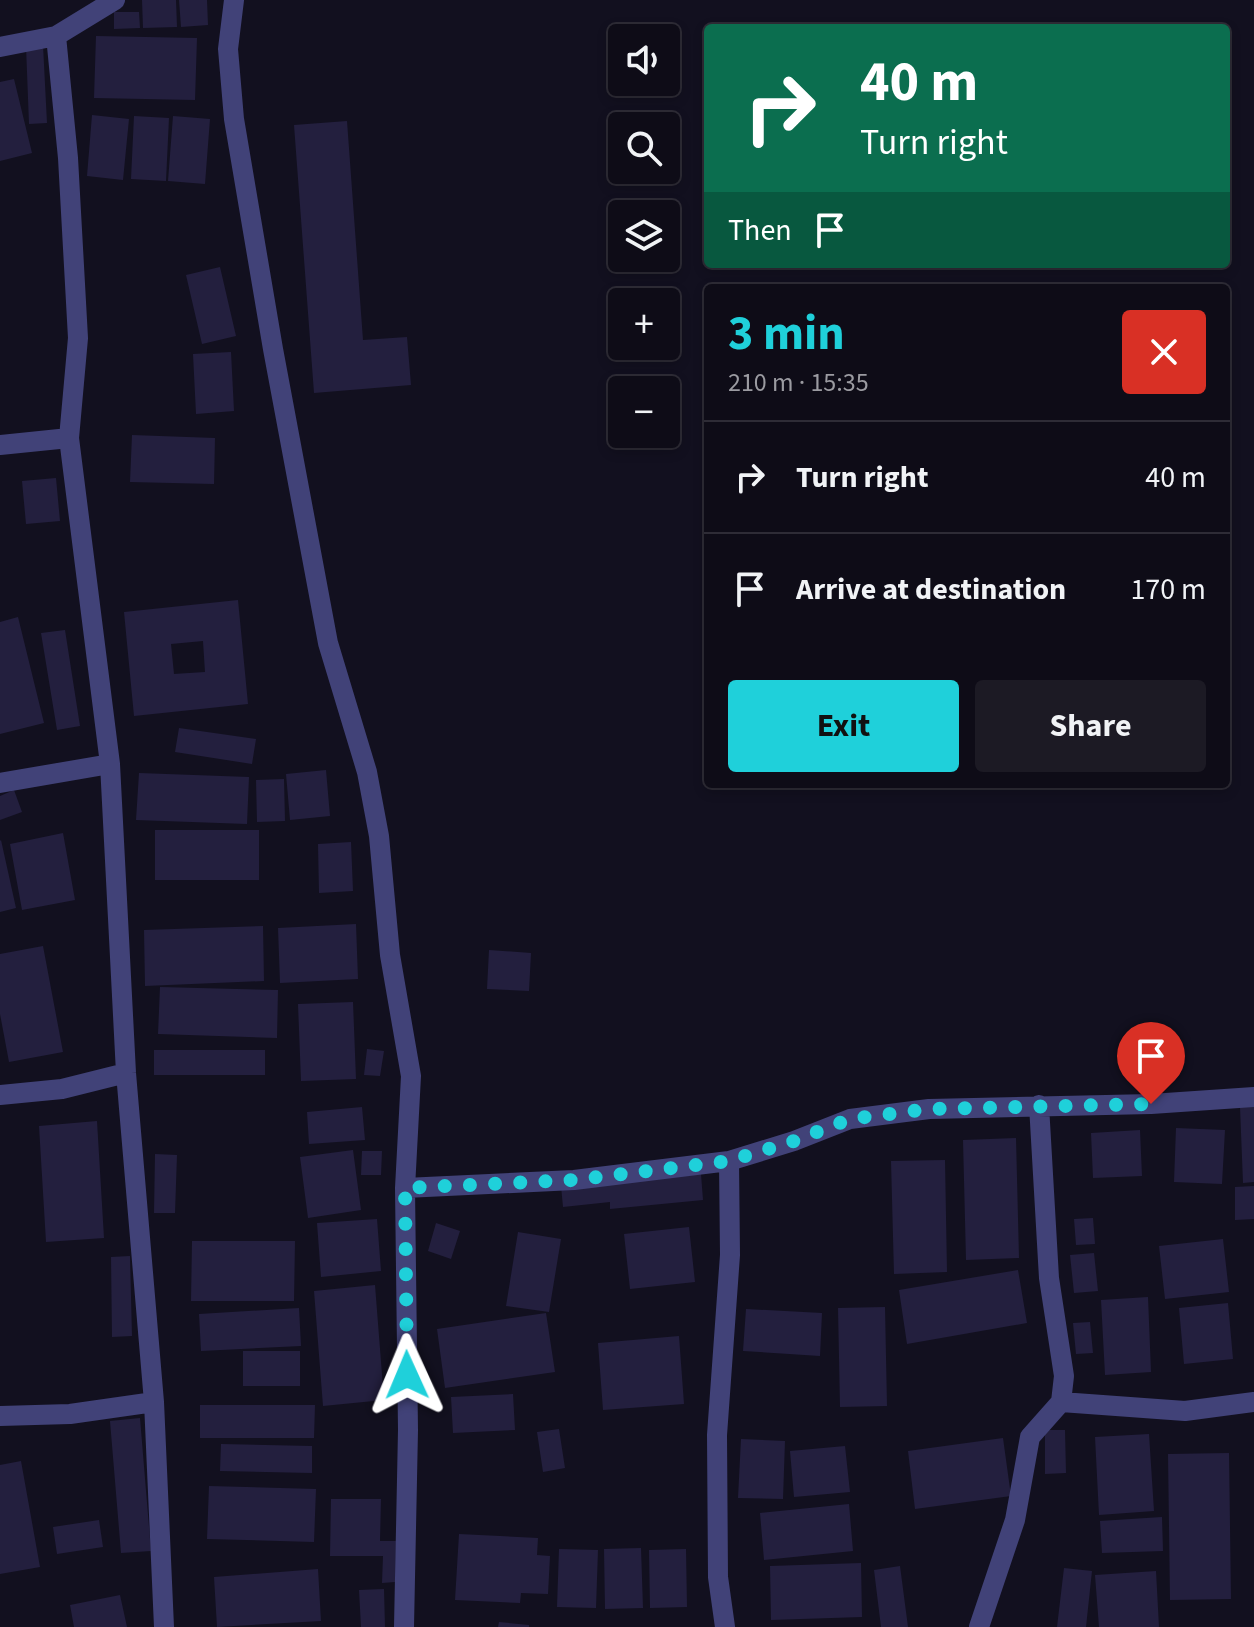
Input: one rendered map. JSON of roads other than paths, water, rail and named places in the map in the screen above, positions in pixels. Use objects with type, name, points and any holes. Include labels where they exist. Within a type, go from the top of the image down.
[{"type":"street","points":[[0,47],[56,36],[115,0]]},
{"type":"street","points":[[234,0],[228,49],[234,119],[328,643],[367,772],[379,836],[390,955],[411,1076],[405,1188],[408,1430],[404,1627]]},
{"type":"street","points":[[56,36],[68,158],[78,338],[69,438],[110,764],[126,1073],[154,1402],[164,1627]]},
{"type":"street","points":[[0,445],[69,438]]},
{"type":"street","points":[[0,783],[110,764]]},
{"type":"street","points":[[0,1095],[62,1089],[126,1073]]},
{"type":"street","points":[[405,1188],[574,1180],[729,1161],[794,1141],[850,1119],[929,1109],[1151,1104],[1254,1097]]},
{"type":"street","points":[[979,1627],[1015,1520],[1030,1437],[1061,1402],[1064,1376],[1049,1278],[1039,1105]]},
{"type":"street","points":[[725,1627],[718,1577],[717,1435],[730,1255],[729,1161]]},
{"type":"street","points":[[0,1416],[70,1414],[154,1402]]},
{"type":"street","points":[[1061,1402],[1185,1411],[1254,1402]]}]
